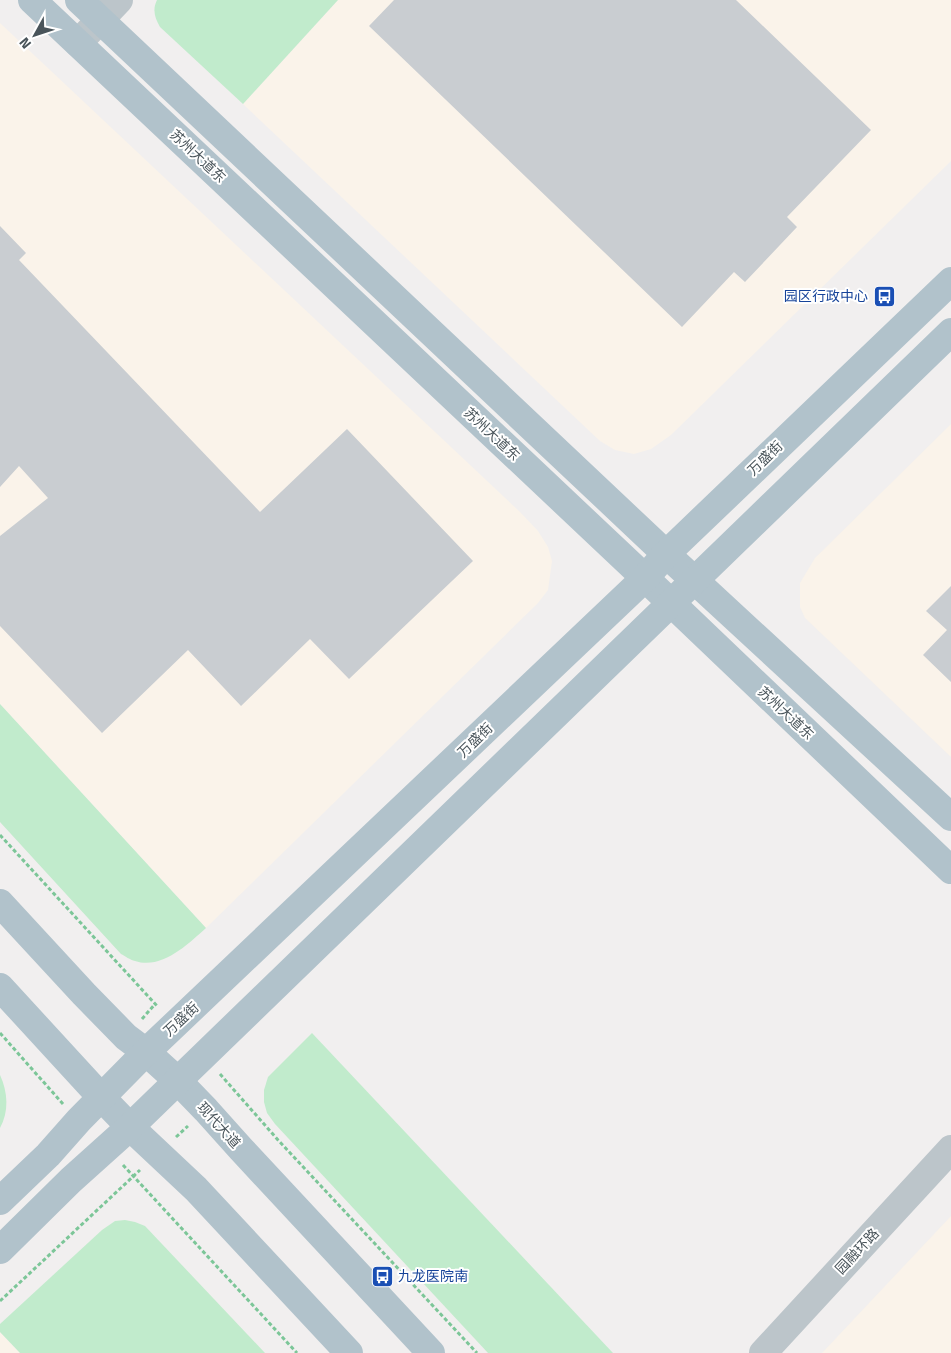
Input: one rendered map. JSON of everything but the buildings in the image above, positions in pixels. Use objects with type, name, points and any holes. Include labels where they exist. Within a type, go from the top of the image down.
[{"type":"main road","name":"苏州大道东","points":[[32,0],[645,578],[670,604],[951,870]]},
{"type":"main road","points":[[79,0],[666,554],[951,817]]},
{"type":"main road","name":"万盛街","points":[[0,1201],[48,1155],[79,1120],[146,1052],[645,578],[666,554],[951,281]]},
{"type":"main road","points":[[0,1250],[71,1180],[130,1127],[951,332]]},
{"type":"main road","name":"现代大道","points":[[0,903],[126,1037],[177,1080],[206,1110],[240,1149],[431,1353]]},
{"type":"main road","points":[[0,987],[101,1097],[196,1189],[349,1353]]},
{"type":"street","points":[[78,43],[118,0]]},
{"type":"street","name":"园融环路","points":[[763,1353],[951,1149]]},
{"type":"path","points":[[0,835],[175,1026]]},
{"type":"path","points":[[0,1033],[79,1120]]},
{"type":"path","points":[[203,1056],[278,1140],[477,1353]]},
{"type":"path","points":[[0,1301],[231,1087]]},
{"type":"path","points":[[107,1148],[296,1353]]},
{"type":"shaded area","points":[[338,0],[951,0],[951,161],[671,435],[651,449],[634,454],[615,450],[600,441],[243,104]]},
{"type":"shaded area","points":[[0,23],[520,512],[538,531],[548,547],[552,561],[548,590],[538,603],[206,928],[0,704]]},
{"type":"shaded area","points":[[951,424],[951,757],[805,618],[800,607],[800,583],[815,558]]},
{"type":"shaded area","points":[[951,1216],[951,1353],[822,1353]]},
{"type":"shaded area","points":[[0,1332],[20,1353],[0,1353]]},
{"type":"green space","points":[[157,0],[338,0],[243,104],[160,27],[155,14]]},
{"type":"green space","points":[[0,704],[206,928],[183,948],[165,959],[145,963],[129,959],[121,954],[0,822]]},
{"type":"green space","points":[[312,1033],[613,1353],[488,1353],[275,1124],[267,1113],[264,1102],[264,1090],[268,1077]]},
{"type":"green space","points":[[0,1075],[5,1088],[6,1109],[0,1128]]},
{"type":"green space","points":[[125,1220],[145,1226],[265,1353],[20,1353],[0,1332],[0,1324],[102,1230],[115,1221]]},
{"type":"place","name":"园区行政中心","points":[[884,296]]},
{"type":"place","name":"九龙医院南","points":[[382,1276]]}]
